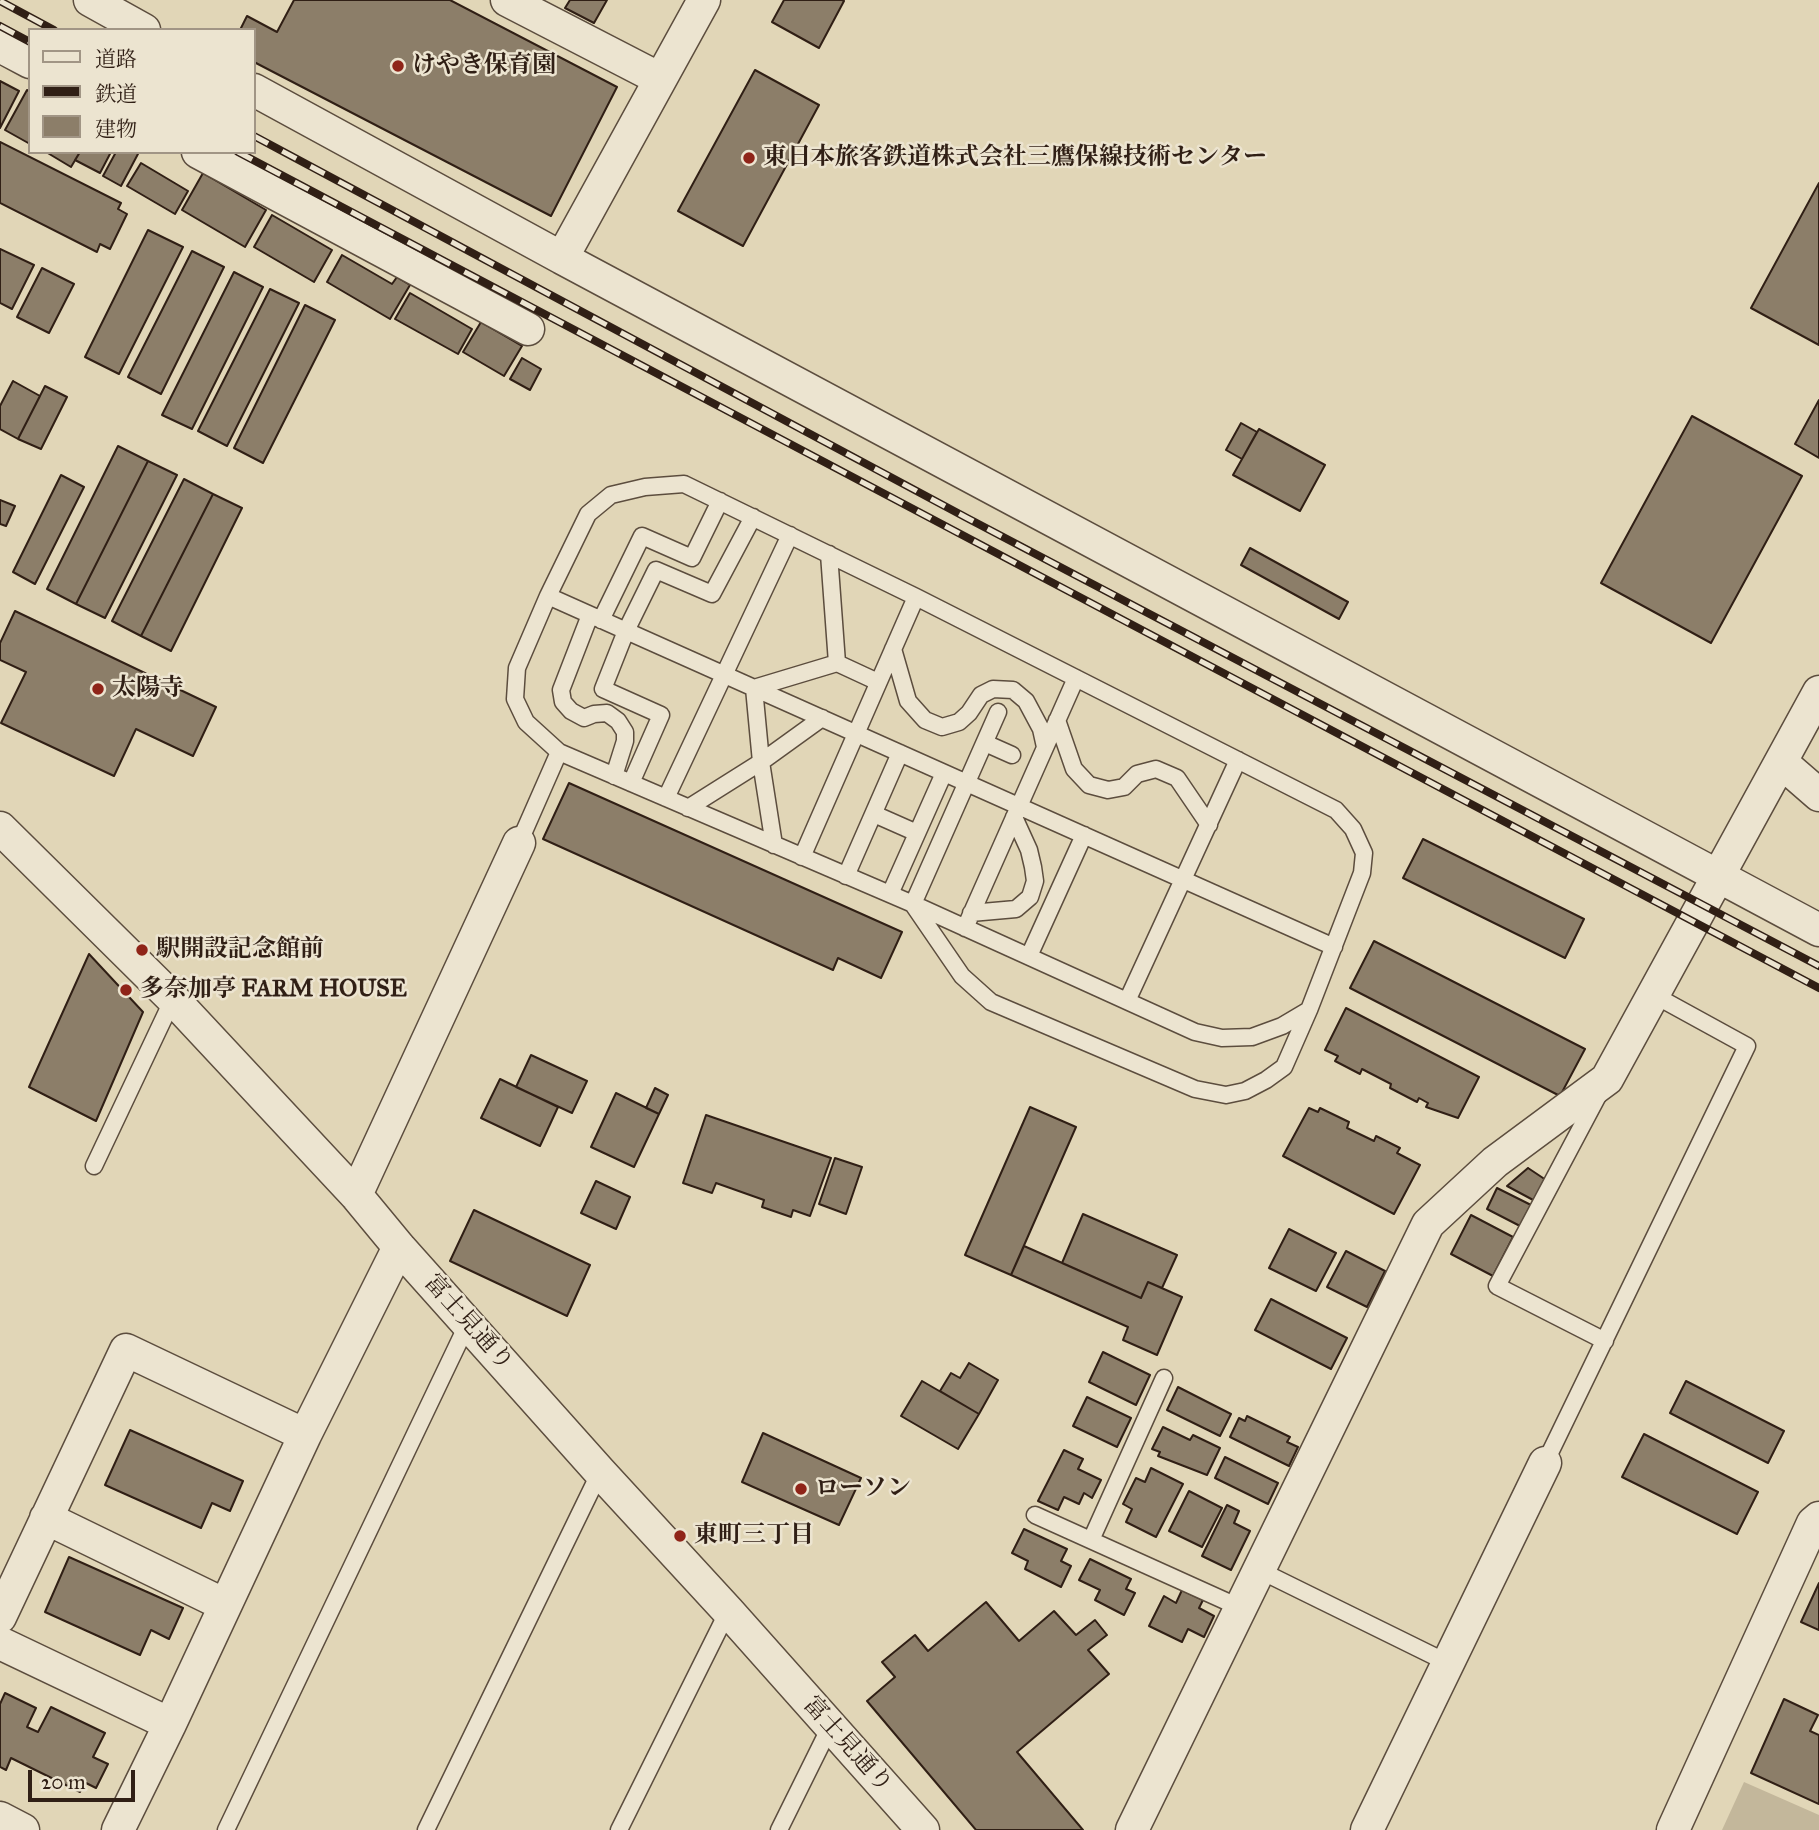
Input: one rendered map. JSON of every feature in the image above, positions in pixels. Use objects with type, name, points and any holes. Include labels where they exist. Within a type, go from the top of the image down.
[{"type":"street","points":[[90,0],[140,28]]},
{"type":"street","points":[[507,0],[660,79]]},
{"type":"street","points":[[562,258],[704,0]]},
{"type":"street","points":[[0,46],[28,61]]},
{"type":"street","points":[[256,91],[562,258],[1819,930]]},
{"type":"street","points":[[202,154],[528,329]]},
{"type":"street","points":[[1132,1830],[1428,1224],[1495,1162],[1607,1079],[1819,692]]},
{"type":"street","points":[[1781,762],[1819,795]]},
{"type":"street","name":"富士見通り","points":[[0,828],[173,999],[356,1195],[399,1247],[923,1830]]},
{"type":"street","points":[[356,1195],[519,843]]},
{"type":"street","points":[[118,1830],[305,1435],[399,1247]]},
{"type":"street","points":[[0,1617],[126,1350],[305,1435]]},
{"type":"street","points":[[1367,1830],[1446,1662],[1545,1463]]},
{"type":"street","points":[[46,1518],[225,1605]]},
{"type":"street","points":[[1673,1830],[1813,1523],[1819,1518]]},
{"type":"street","points":[[0,1643],[170,1724]]},
{"type":"street","points":[[0,1818],[23,1830]]},
{"type":"lane","points":[[913,904],[962,976],[992,1002],[1195,1089],[1226,1095],[1245,1091],[1284,1068],[1309,1010],[1363,873],[1364,853],[1353,829],[1336,810],[720,501],[684,484],[645,487],[611,495],[588,514],[517,668],[515,699],[526,722],[559,751],[913,904],[968,920],[1029,956],[1195,1032],[1222,1038],[1252,1037],[1282,1026],[1309,1010]]},
{"type":"lane","points":[[614,776],[625,741],[625,732],[618,721],[607,713],[584,718],[571,711],[564,702],[561,690],[596,618],[642,536],[692,558],[720,501]]},
{"type":"lane","points":[[631,783],[661,715],[603,689],[626,631],[656,570],[712,594],[753,517]]},
{"type":"lane","points":[[666,798],[790,535]]},
{"type":"lane","points":[[829,554],[837,663]]},
{"type":"lane","points":[[548,596],[967,783],[1016,812],[1084,835],[1334,947]]},
{"type":"lane","points":[[802,857],[916,597]]},
{"type":"lane","points":[[893,649],[908,701],[925,720],[942,727],[959,722],[981,695],[993,689],[1013,690],[1026,701],[1041,729],[1045,747]]},
{"type":"lane","points":[[754,688],[837,663],[878,682]]},
{"type":"lane","points":[[968,920],[1076,678]]},
{"type":"lane","points":[[754,688],[761,762],[774,845]]},
{"type":"lane","points":[[913,904],[999,712]]},
{"type":"lane","points":[[688,808],[761,762],[822,718]]},
{"type":"lane","points":[[1057,720],[1074,769],[1089,785],[1108,790],[1124,787],[1137,774],[1156,769],[1177,778],[1209,825]]},
{"type":"lane","points":[[985,743],[1012,755]]},
{"type":"lane","points":[[519,843],[559,751]]},
{"type":"lane","points":[[846,876],[901,753]]},
{"type":"lane","points":[[1127,1001],[1238,760]]},
{"type":"lane","points":[[890,894],[944,773]]},
{"type":"lane","points":[[968,920],[1016,909],[1030,897],[1035,881],[1033,867],[1016,812]]},
{"type":"lane","points":[[874,814],[917,833]]},
{"type":"lane","points":[[1029,956],[1084,835]]},
{"type":"lane","points":[[1545,1463],[1747,1046],[1654,995]]},
{"type":"lane","points":[[94,1166],[173,999]]},
{"type":"lane","points":[[1605,1341],[1497,1286],[1607,1079]]},
{"type":"lane","points":[[226,1830],[468,1323]]},
{"type":"lane","points":[[1091,1540],[1164,1378]]},
{"type":"lane","points":[[426,1830],[600,1472]]},
{"type":"lane","points":[[1035,1515],[1241,1608]]},
{"type":"lane","points":[[1259,1570],[1446,1662]]},
{"type":"lane","points":[[619,1830],[728,1611]]},
{"type":"lane","points":[[779,1830],[830,1727]]},
{"type":"shaded area","points":[[1744,1782],[1819,1815],[1819,1830],[1722,1830]]},
{"type":"building","name":"けやき保育園","points":[[294,0],[450,0],[617,87],[551,216],[256,63],[256,28],[241,28],[247,16],[277,32]]},
{"type":"building","points":[[570,0],[607,0],[594,23],[565,8]]},
{"type":"building","points":[[784,0],[844,1],[819,48],[772,22]]},
{"type":"building","name":"東日本旅客鉄道株式会社三鷹保線技術センター","points":[[755,70],[819,105],[743,246],[678,211]]},
{"type":"building","points":[[0,81],[19,91],[0,128]]},
{"type":"building","points":[[27,90],[28,143],[5,130]]},
{"type":"building","points":[[0,142],[121,203],[118,209],[127,214],[110,249],[100,244],[97,252],[0,203]]},
{"type":"building","points":[[49,154],[79,154],[71,167]]},
{"type":"building","points":[[79,154],[110,154],[100,173],[75,160]]},
{"type":"building","points":[[115,154],[138,154],[121,186],[103,176]]},
{"type":"building","points":[[141,163],[188,191],[175,214],[127,186]]},
{"type":"building","points":[[203,173],[266,210],[245,247],[182,210]]},
{"type":"building","points":[[1819,183],[1819,345],[1751,308]]},
{"type":"building","points":[[272,215],[332,250],[314,282],[254,247]]},
{"type":"building","points":[[148,230],[183,247],[119,374],[85,357]]},
{"type":"building","points":[[0,249],[34,265],[12,309],[0,303]]},
{"type":"building","points":[[192,251],[224,267],[161,394],[128,377]]},
{"type":"building","points":[[342,255],[392,284],[397,277],[410,285],[390,319],[327,282]]},
{"type":"building","points":[[42,268],[74,284],[49,333],[17,317]]},
{"type":"building","points":[[234,272],[263,287],[192,429],[162,415]]},
{"type":"building","points":[[270,289],[299,303],[227,446],[198,431]]},
{"type":"building","points":[[410,293],[472,329],[458,354],[395,319]]},
{"type":"building","points":[[305,305],[335,320],[263,463],[234,448]]},
{"type":"building","points":[[481,322],[522,346],[504,376],[463,352]]},
{"type":"building","points":[[522,358],[541,369],[530,390],[510,379]]},
{"type":"building","points":[[13,381],[40,396],[18,439],[0,429],[0,406]]},
{"type":"building","points":[[45,386],[67,397],[41,449],[18,439]]},
{"type":"building","points":[[1819,400],[1819,458],[1795,444]]},
{"type":"building","points":[[1692,416],[1802,476],[1711,643],[1601,583]]},
{"type":"building","points":[[1241,423],[1257,432],[1242,459],[1226,450]]},
{"type":"building","points":[[1259,429],[1325,465],[1300,511],[1233,475]]},
{"type":"building","points":[[118,446],[148,461],[76,604],[47,589]]},
{"type":"building","points":[[148,461],[177,475],[105,618],[76,604]]},
{"type":"building","points":[[61,475],[84,487],[35,584],[13,572]]},
{"type":"building","points":[[184,479],[213,494],[141,636],[112,621]]},
{"type":"building","points":[[213,494],[242,508],[171,651],[141,636]]},
{"type":"building","points":[[0,500],[15,506],[6,526],[0,524]]},
{"type":"building","points":[[1250,548],[1348,602],[1339,619],[1241,565]]},
{"type":"building","name":"太陽寺","points":[[15,611],[216,707],[193,756],[136,729],[114,776],[1,723],[26,672],[0,660],[0,643]]},
{"type":"building","points":[[569,783],[902,932],[881,978],[838,958],[833,970],[543,839]]},
{"type":"building","points":[[1423,839],[1584,919],[1565,958],[1403,878]]},
{"type":"building","points":[[1374,941],[1585,1049],[1560,1096],[1350,988]]},
{"type":"building","points":[[89,954],[143,1012],[96,1121],[29,1087]]},
{"type":"building","points":[[1346,1008],[1479,1077],[1458,1118],[1426,1107],[1428,1103],[1419,1098],[1417,1102],[1362,1069],[1360,1074],[1335,1061],[1338,1056],[1325,1050]]},
{"type":"building","points":[[531,1055],[587,1081],[572,1113],[516,1087]]},
{"type":"building","points":[[500,1079],[558,1107],[540,1146],[481,1118]]},
{"type":"building","points":[[655,1088],[668,1095],[659,1114],[646,1108]]},
{"type":"building","points":[[616,1093],[659,1114],[634,1167],[591,1147]]},
{"type":"building","points":[[1030,1107],[1076,1127],[1011,1275],[965,1255]]},
{"type":"building","points":[[1309,1108],[1318,1112],[1320,1108],[1349,1122],[1347,1128],[1374,1141],[1376,1136],[1400,1148],[1397,1153],[1420,1165],[1394,1214],[1283,1156]]},
{"type":"building","points":[[706,1115],[831,1158],[810,1216],[793,1210],[791,1217],[762,1207],[764,1200],[716,1183],[712,1193],[683,1183]]},
{"type":"building","points":[[835,1158],[862,1167],[846,1214],[819,1204]]},
{"type":"building","points":[[1528,1168],[1546,1180],[1535,1201],[1507,1186]]},
{"type":"building","points":[[596,1181],[630,1197],[616,1229],[581,1213]]},
{"type":"building","points":[[1497,1188],[1531,1205],[1520,1226],[1487,1209]]},
{"type":"building","points":[[474,1210],[590,1265],[567,1316],[450,1261]]},
{"type":"building","points":[[1083,1214],[1177,1255],[1162,1288],[1148,1282],[1141,1298],[1062,1263]]},
{"type":"building","points":[[1471,1215],[1513,1237],[1493,1276],[1451,1254]]},
{"type":"building","points":[[1289,1229],[1336,1253],[1316,1291],[1269,1268]]},
{"type":"building","points":[[1024,1246],[1141,1298],[1148,1282],[1182,1297],[1157,1355],[1123,1340],[1128,1327],[1011,1275]]},
{"type":"building","points":[[1346,1251],[1385,1271],[1367,1307],[1327,1287]]},
{"type":"building","points":[[1271,1299],[1347,1338],[1331,1369],[1255,1330]]},
{"type":"building","points":[[1103,1352],[1150,1375],[1136,1405],[1089,1382]]},
{"type":"building","points":[[969,1363],[998,1380],[979,1414],[940,1391],[951,1373],[960,1378]]},
{"type":"building","points":[[922,1381],[979,1414],[958,1449],[901,1416]]},
{"type":"building","points":[[1686,1381],[1784,1431],[1768,1463],[1670,1413]]},
{"type":"building","points":[[1178,1387],[1231,1414],[1220,1436],[1167,1410]]},
{"type":"building","points":[[1087,1397],[1131,1418],[1117,1447],[1073,1426]]},
{"type":"building","points":[[1247,1416],[1290,1437],[1287,1442],[1298,1447],[1289,1466],[1230,1437],[1239,1418],[1245,1421]]},
{"type":"building","points":[[1163,1427],[1190,1440],[1193,1435],[1220,1448],[1207,1475],[1158,1456],[1160,1452],[1152,1449]]},
{"type":"building","points":[[130,1430],[243,1481],[230,1511],[212,1503],[201,1528],[105,1485]]},
{"type":"building","points":[[763,1433],[861,1478],[839,1525],[742,1482]]},
{"type":"building","points":[[1644,1434],[1758,1492],[1737,1534],[1622,1477]]},
{"type":"building","points":[[1064,1450],[1083,1459],[1078,1469],[1101,1480],[1092,1498],[1084,1493],[1079,1504],[1064,1497],[1058,1510],[1038,1501]]},
{"type":"building","points":[[1225,1457],[1278,1483],[1268,1504],[1215,1478]]},
{"type":"building","points":[[1151,1468],[1183,1484],[1156,1537],[1126,1522],[1132,1509],[1123,1504],[1136,1478],[1145,1482]]},
{"type":"building","points":[[1189,1491],[1222,1508],[1202,1547],[1169,1531]]},
{"type":"building","points":[[1227,1505],[1239,1511],[1234,1523],[1250,1531],[1231,1570],[1202,1556]]},
{"type":"building","points":[[1024,1529],[1067,1549],[1061,1561],[1071,1566],[1061,1587],[1025,1569],[1028,1561],[1012,1553]]},
{"type":"building","points":[[69,1557],[183,1608],[169,1639],[151,1630],[140,1655],[45,1612]]},
{"type":"building","points":[[1090,1559],[1131,1579],[1126,1589],[1135,1593],[1124,1615],[1095,1600],[1100,1590],[1079,1580]]},
{"type":"building","points":[[1819,1583],[1819,1630],[1801,1622]]},
{"type":"building","points":[[1182,1590],[1203,1600],[1199,1608],[1214,1616],[1204,1637],[1188,1629],[1182,1642],[1149,1626],[1164,1596],[1176,1603]]},
{"type":"building","points":[[986,1602],[1019,1641],[1054,1611],[1076,1635],[1095,1620],[1107,1635],[1088,1650],[1109,1674],[1017,1752],[1083,1830],[976,1830],[867,1701],[895,1677],[882,1662],[915,1635],[928,1651]]},
{"type":"building","points":[[5,1693],[36,1708],[27,1727],[38,1732],[51,1707],[105,1733],[93,1757],[108,1764],[96,1788],[84,1782],[80,1792],[11,1758],[6,1770],[0,1767],[0,1704]]},
{"type":"building","points":[[1784,1699],[1818,1715],[1810,1731],[1819,1735],[1819,1804],[1751,1773]]},
{"type":"railway","points":[[0,1],[50,28]]},
{"type":"railway","points":[[0,26],[28,41]]},
{"type":"railway","points":[[256,137],[967,518],[1819,966]]},
{"type":"railway","points":[[242,154],[1819,988]]},
{"type":"place","name":"けやき保育園","points":[[398,66]]},
{"type":"place","name":"東日本旅客鉄道株式会社三鷹保線技術センター","points":[[749,158]]},
{"type":"place","name":"太陽寺","points":[[98,689]]},
{"type":"place","name":"駅開設記念館前","points":[[142,950]]},
{"type":"place","name":"多奈加亭 FARM HOUSE","points":[[126,990]]},
{"type":"place","name":"ローソン","points":[[801,1489]]},
{"type":"place","name":"東町三丁目","points":[[680,1536]]}]
